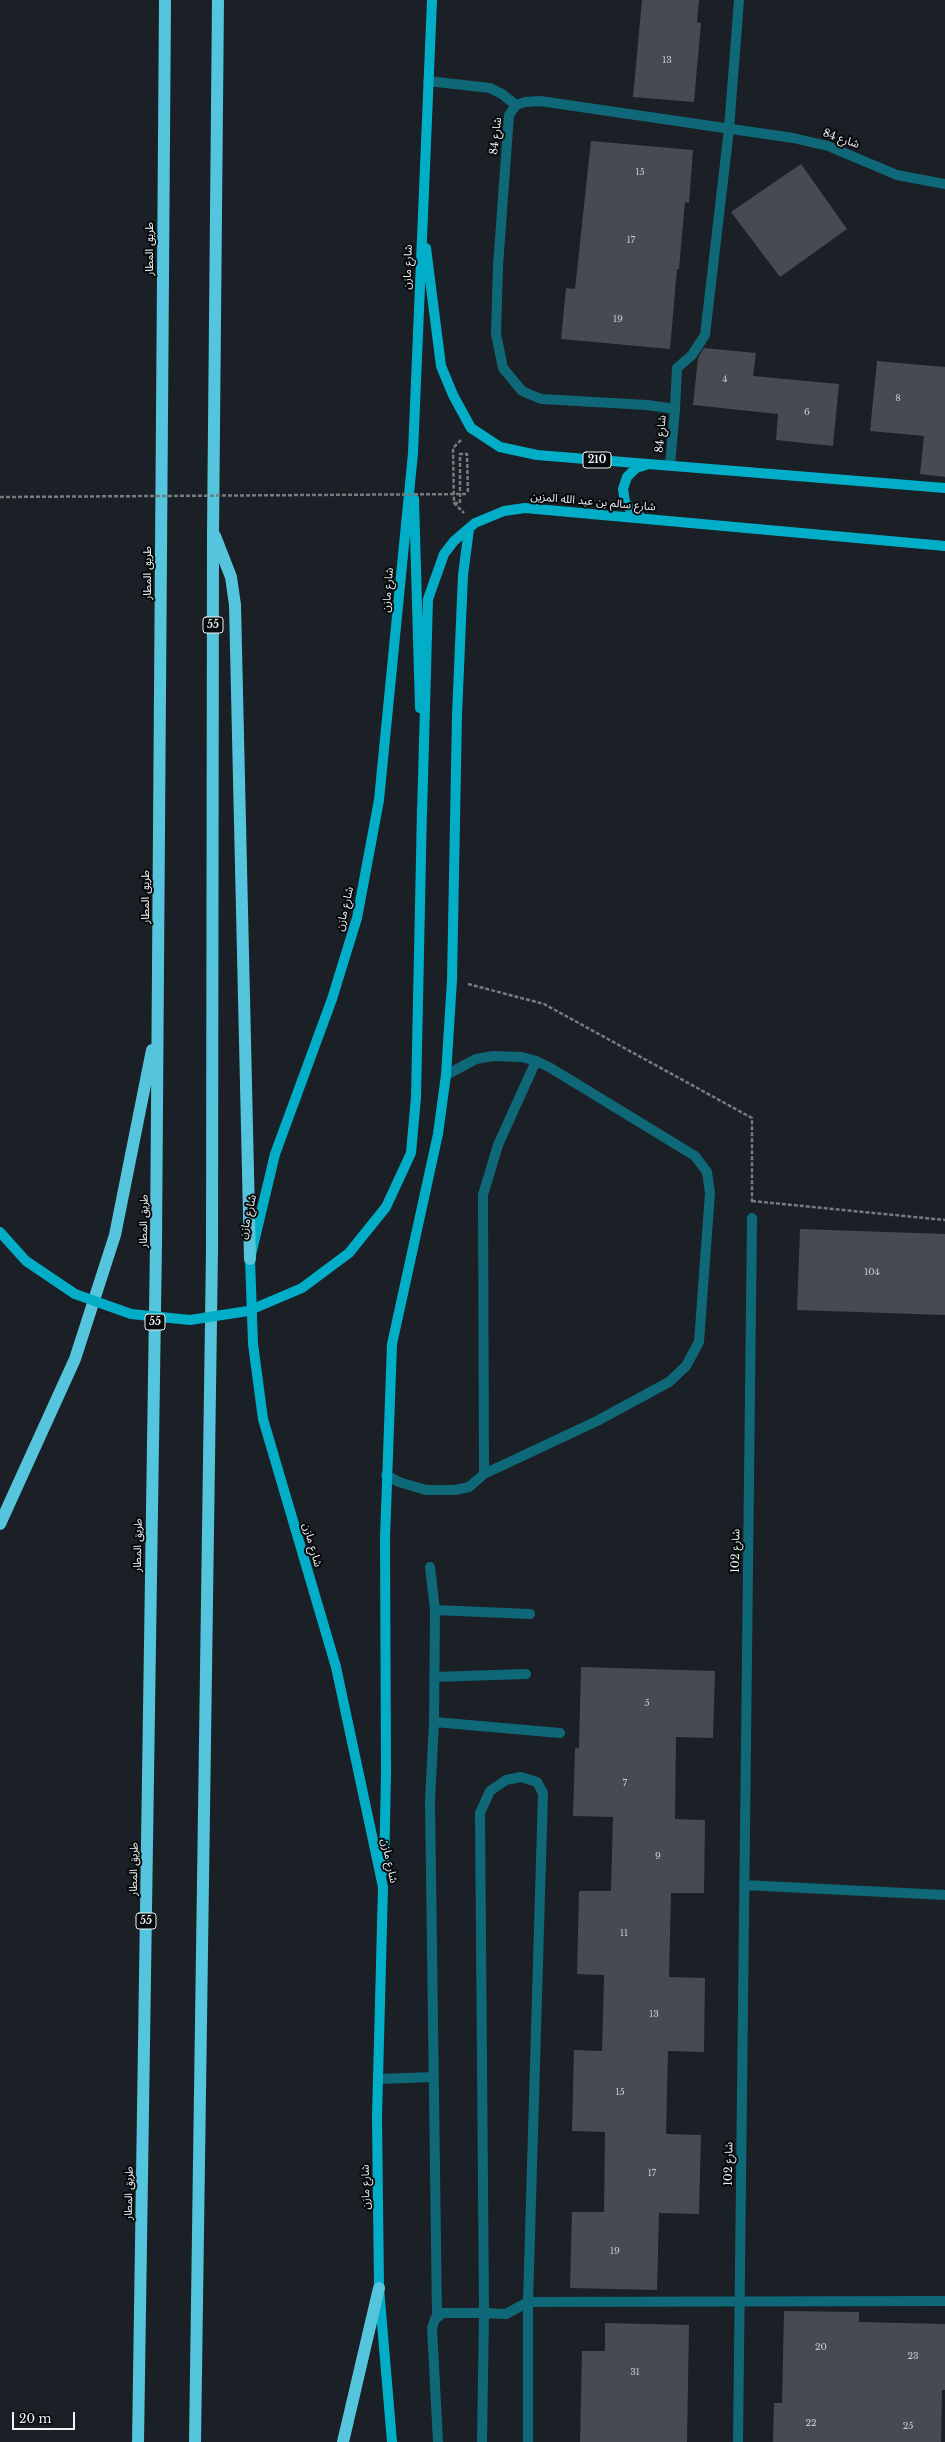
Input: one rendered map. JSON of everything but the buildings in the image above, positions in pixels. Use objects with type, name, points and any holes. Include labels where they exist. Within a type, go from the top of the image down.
[{"type":"highway","name":"طريق المطار","points":[[138,2442],[158,1023],[165,0]]},
{"type":"highway","name":"55","points":[[195,2442],[212,1242],[213,533],[218,0]]},
{"type":"highway","points":[[213,533],[231,577],[235,605],[250,1259]]},
{"type":"highway","points":[[0,1524],[75,1359],[112,1242],[158,1023]]},
{"type":"highway","points":[[343,2442],[379,2288]]},
{"type":"main road","name":"شارع مازن","points":[[392,2442],[379,2288],[378,2079],[383,1887],[336,1667],[263,1419],[253,1344],[250,1259],[275,1154],[332,999],[357,918],[379,800],[413,452],[432,0]]},
{"type":"main road","name":"210","points":[[422,219],[441,366],[453,395],[471,428],[500,447],[537,455],[945,488]]},
{"type":"main road","points":[[0,1232],[26,1261],[75,1294],[131,1314],[190,1320],[248,1311],[302,1288],[350,1253],[386,1207],[410,1153],[416,1097],[422,814],[413,452]]},
{"type":"main road","points":[[644,518],[632,512],[625,502],[623,489],[627,477],[636,468],[648,464]]},
{"type":"main road","name":"شارع سالم بن عبد الله المزين","points":[[422,814],[428,599],[444,554],[454,541],[472,526],[504,511],[524,508],[945,546]]},
{"type":"main road","points":[[383,1887],[386,1773],[386,1475],[392,1344],[438,1134],[446,1075],[452,980],[457,715],[463,575],[472,526]]},
{"type":"street","points":[[675,409],[677,368],[692,355],[705,335],[729,129],[739,0]]},
{"type":"street","points":[[428,81],[490,88],[502,94],[516,105]]},
{"type":"street","name":"شارع 84","points":[[670,465],[675,409],[647,405],[541,400],[522,391],[503,368],[496,334],[498,266],[509,115],[516,105],[525,102],[540,101],[793,138],[828,146],[897,175],[945,184]]},
{"type":"street","points":[[386,1475],[412,1487],[440,1491],[469,1487],[484,1474],[659,1389],[686,1366],[699,1342],[710,1194],[708,1178],[701,1163],[695,1156],[549,1067],[536,1061],[522,1057],[493,1056],[476,1059],[446,1075]]},
{"type":"street","points":[[484,1474],[483,1195],[498,1145],[536,1061]]},
{"type":"street","name":"شارع 102","points":[[738,2442],[752,1218]]},
{"type":"street","points":[[430,1567],[435,1610],[434,1722],[430,1801],[437,2316],[432,2328],[438,2442]]},
{"type":"street","points":[[435,1610],[530,1614]]},
{"type":"street","points":[[434,1677],[526,1674]]},
{"type":"street","points":[[434,1722],[560,1733]]},
{"type":"street","points":[[482,2442],[484,2313],[480,1813],[490,1791],[506,1780],[521,1778],[537,1782],[543,1793],[528,2302],[528,2442]]},
{"type":"street","points":[[744,1885],[945,1894]]},
{"type":"street","points":[[378,2079],[434,2078]]},
{"type":"street","points":[[437,2316],[443,2313],[506,2314],[528,2302],[945,2301]]},
{"type":"path","points":[[471,428],[453,448],[454,503],[472,526]]},
{"type":"path","points":[[0,497],[468,494],[467,454],[460,454],[460,503],[454,503]]},
{"type":"path","points":[[452,980],[544,1004],[752,1118],[752,1218]]},
{"type":"path","points":[[752,1200],[945,1220]]}]
